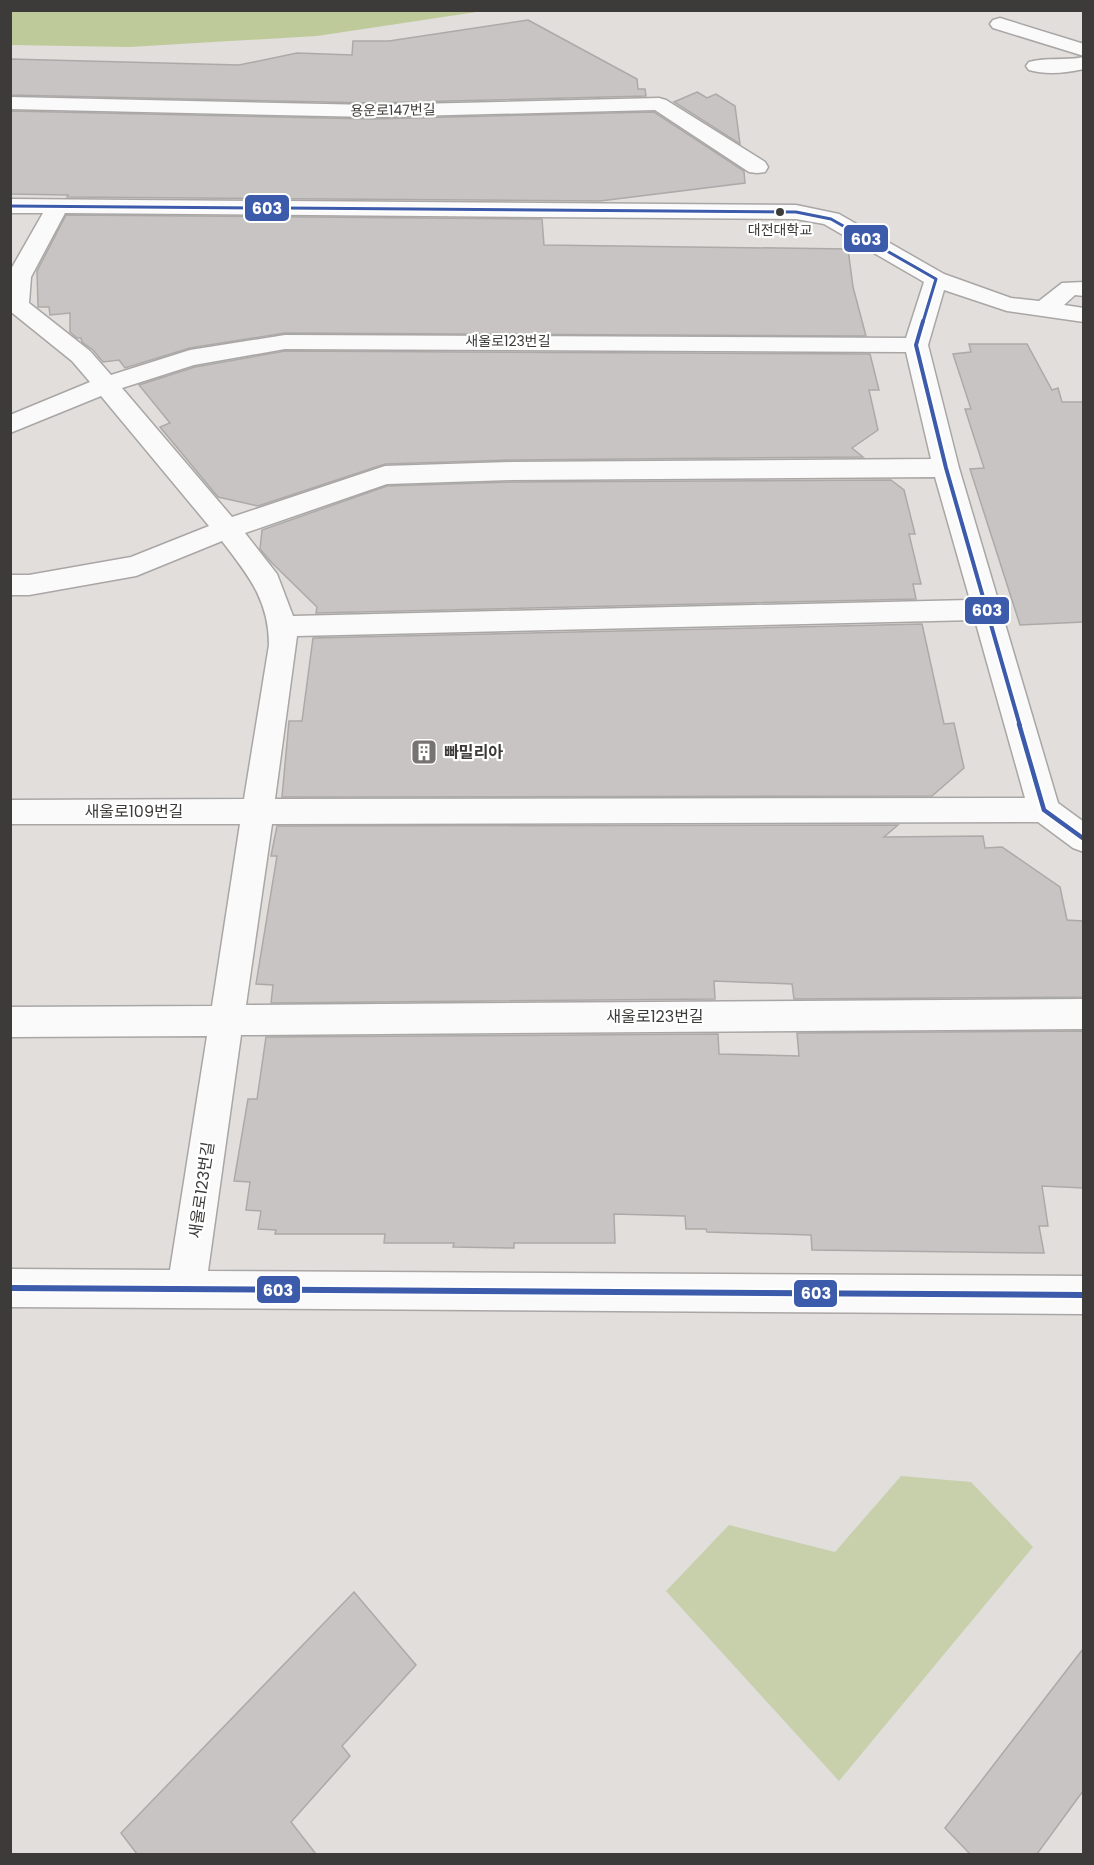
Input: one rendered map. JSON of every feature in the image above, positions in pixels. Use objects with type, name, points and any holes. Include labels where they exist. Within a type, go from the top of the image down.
[{"type":"street","points":[[1000,24],[1083,50]]},
{"type":"street","points":[[1018,49],[1035,35]]},
{"type":"street","points":[[1036,66],[1069,66],[1083,63]]},
{"type":"street","name":"용운로147번길","points":[[10,103],[372,111],[659,104],[757,167]]},
{"type":"street","points":[[10,206],[796,212],[831,219],[936,279],[1007,304],[1083,315]]},
{"type":"street","name":"새울로123번길","points":[[57,207],[19,278],[14,306],[81,356],[106,385],[267,580],[283,626],[283,645],[186,1289]]},
{"type":"street","points":[[936,279],[916,345],[946,468],[1044,810]]},
{"type":"street","points":[[1044,309],[1070,288],[1083,289]]},
{"type":"street","name":"새울로123번길","points":[[106,385],[190,358],[285,342],[916,345]]},
{"type":"street","points":[[10,425],[106,385]]},
{"type":"street","points":[[10,585],[29,585],[136,566],[227,529],[385,475],[524,471],[946,468]]},
{"type":"street","points":[[283,626],[986,610]]},
{"type":"street","points":[[257,811],[1044,810],[1083,839]]},
{"type":"street","name":"새울로109번길","points":[[10,812],[257,811]]},
{"type":"street","name":"새울로123번길","points":[[226,1019],[1083,1014]]},
{"type":"street","points":[[10,1022],[226,1019]]},
{"type":"street","points":[[10,1288],[1083,1295]]},
{"type":"green space","points":[[11,10],[483,11],[317,36],[129,47],[11,45]]},
{"type":"green space","points":[[901,1476],[971,1482],[1033,1547],[839,1781],[666,1591],[729,1525],[835,1552]]},
{"type":"building","points":[[528,20],[637,79],[638,89],[645,89],[646,96],[372,103],[10,95],[10,59],[239,65],[297,53],[352,55],[353,41],[389,41]]},
{"type":"building","points":[[697,92],[707,98],[716,94],[735,106],[740,144],[674,102]]},
{"type":"building","points":[[10,111],[372,119],[654,112],[744,171],[745,183],[600,201],[67,197],[68,195],[10,194]]},
{"type":"building","points":[[66,215],[542,219],[544,245],[848,249],[853,287],[866,336],[285,333],[190,348],[125,368],[119,360],[103,362],[82,342],[81,338],[77,338],[70,332],[70,313],[50,315],[49,307],[38,307],[37,271]]},
{"type":"building","points":[[969,344],[1027,344],[1052,390],[1058,388],[1062,402],[1083,402],[1083,622],[1020,625],[970,469],[984,468],[965,409],[971,409],[953,354],[971,352]]},
{"type":"building","points":[[285,351],[870,354],[879,390],[869,390],[878,430],[852,448],[863,457],[512,460],[385,464],[258,506],[218,497],[160,427],[170,423],[139,385],[195,367]]},
{"type":"building","points":[[891,480],[904,490],[915,534],[909,534],[921,584],[913,584],[916,599],[316,613],[317,607],[260,549],[262,530],[387,486],[512,482]]},
{"type":"building","points":[[922,624],[944,724],[954,723],[964,768],[932,796],[282,797],[289,721],[302,721],[313,638]]},
{"type":"building","points":[[898,825],[884,837],[983,836],[985,848],[1002,847],[1060,887],[1067,920],[1083,921],[1083,997],[794,999],[792,984],[714,981],[715,999],[271,1003],[273,985],[256,984],[277,856],[271,856],[277,826]]},
{"type":"building","points":[[1083,1031],[1083,1188],[1042,1186],[1048,1226],[1039,1226],[1044,1253],[812,1250],[811,1235],[707,1232],[706,1229],[686,1229],[685,1216],[614,1214],[615,1243],[514,1243],[514,1248],[453,1247],[454,1243],[384,1243],[385,1234],[275,1234],[276,1230],[258,1229],[261,1211],[246,1210],[250,1182],[234,1181],[248,1099],[257,1099],[266,1037],[718,1034],[719,1054],[799,1056],[797,1033]]},
{"type":"building","points":[[354,1592],[416,1665],[342,1746],[350,1756],[291,1822],[316,1854],[137,1854],[121,1833]]},
{"type":"building","points":[[1083,1649],[1083,1791],[1037,1854],[970,1854],[945,1828]]},
{"type":"transit line","name":"603","points":[[10,206],[796,212],[831,219],[936,279],[916,345],[946,468],[1044,810],[1084,839]]},
{"type":"transit line","name":"603","points":[[10,1288],[1084,1295]]},
{"type":"place","name":"대전대학교","points":[[780,212]]},
{"type":"place","name":"빠밀리아","points":[[424,752]]}]
